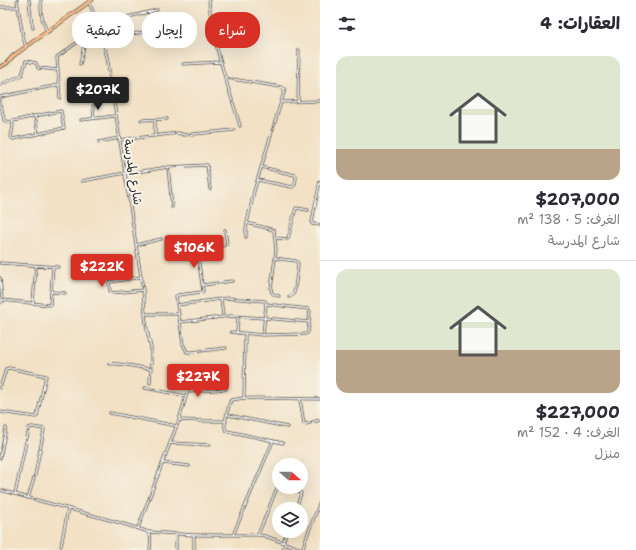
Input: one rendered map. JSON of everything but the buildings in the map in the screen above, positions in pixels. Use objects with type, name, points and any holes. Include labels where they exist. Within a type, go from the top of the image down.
[{"type":"main road","points":[[0,67],[7,63],[13,56],[91,1]]},
{"type":"street","points":[[18,0],[23,37],[26,47]]},
{"type":"street","points":[[29,0],[33,28]]},
{"type":"street","points":[[40,0],[42,22],[48,32]]},
{"type":"street","points":[[83,0],[86,4]]},
{"type":"street","points":[[209,0],[213,31],[240,126]]},
{"type":"street","name":"شارع المدرسة","points":[[91,1],[94,12]]},
{"type":"street","points":[[0,7],[18,7]]},
{"type":"street","points":[[150,12],[157,10]]},
{"type":"street","points":[[60,98],[56,57],[72,46]]},
{"type":"street","points":[[80,64],[83,48]]},
{"type":"street","name":"شارع المدرسة","points":[[104,48],[125,174],[143,290],[147,330],[151,348],[150,383]]},
{"type":"street","points":[[298,101],[299,50]]},
{"type":"street","points":[[0,85],[22,76],[26,61],[36,63],[38,68],[57,70]]},
{"type":"street","points":[[183,64],[221,62]]},
{"type":"street","points":[[226,78],[283,87],[285,89],[254,191],[247,223],[246,237]]},
{"type":"street","points":[[88,80],[90,88],[110,85]]},
{"type":"street","points":[[12,121],[13,126],[11,137],[13,139],[64,128],[61,111],[6,121],[4,120],[0,98],[58,84]]},
{"type":"street","points":[[282,102],[320,101]]},
{"type":"street","points":[[93,106],[94,118]]},
{"type":"street","points":[[35,116],[38,134]]},
{"type":"street","points":[[81,120],[115,116]]},
{"type":"street","points":[[141,120],[167,119]]},
{"type":"street","points":[[155,120],[155,135]]},
{"type":"street","points":[[99,142],[155,135],[179,133],[184,135],[234,130]]},
{"type":"street","points":[[82,181],[168,167],[207,164],[210,189]]},
{"type":"street","points":[[168,167],[172,207]]},
{"type":"street","points":[[257,180],[292,187],[296,182],[295,175],[261,167]]},
{"type":"street","points":[[320,181],[312,222],[312,224],[320,225]]},
{"type":"street","points":[[275,238],[288,239],[296,208],[308,210]]},
{"type":"street","points":[[247,223],[273,229],[275,232],[275,258],[271,289],[273,295],[279,296]]},
{"type":"street","points":[[225,230],[227,244],[198,250],[204,289],[202,292],[176,295],[183,344],[187,352],[226,348]]},
{"type":"street","points":[[136,245],[161,239]]},
{"type":"street","points":[[275,258],[296,261],[298,263],[295,289],[293,295],[289,297]]},
{"type":"street","points":[[0,263],[58,267]]},
{"type":"street","points":[[33,303],[36,266]]},
{"type":"street","points":[[2,300],[50,305],[53,267]]},
{"type":"street","points":[[141,277],[112,281],[109,284],[110,291],[112,293],[143,290]]},
{"type":"street","points":[[0,278],[2,300],[0,303]]},
{"type":"street","points":[[203,284],[232,281]]},
{"type":"street","points":[[52,292],[64,293]]},
{"type":"street","points":[[178,305],[234,298],[263,301],[266,302],[266,304],[308,309],[310,311],[308,332],[306,334],[231,332]]},
{"type":"street","points":[[221,299],[223,316]]},
{"type":"street","points":[[263,334],[266,304]]},
{"type":"street","points":[[145,314],[178,314]]},
{"type":"street","points":[[180,322],[223,316],[238,316],[308,322]]},
{"type":"street","points":[[237,333],[238,316]]},
{"type":"street","points":[[244,333],[244,398]]},
{"type":"street","points":[[109,364],[114,363],[151,369]]},
{"type":"street","points":[[0,388],[6,369],[8,368],[46,376],[36,417],[0,412]]},
{"type":"street","points":[[145,388],[186,396]]},
{"type":"street","points":[[138,528],[177,426],[188,392],[226,389]]},
{"type":"street","points":[[283,442],[227,431],[225,427],[231,400],[244,398],[320,399]]},
{"type":"street","points":[[300,399],[304,424],[320,420]]},
{"type":"street","points":[[110,413],[177,426]]},
{"type":"street","points":[[227,415],[287,427]]},
{"type":"street","points":[[179,420],[226,421]]},
{"type":"street","points":[[0,458],[6,428]]},
{"type":"street","points":[[15,494],[29,428],[44,429],[35,475],[28,498]]},
{"type":"street","points":[[232,535],[273,441]]},
{"type":"street","points":[[170,443],[210,445]]},
{"type":"street","points":[[162,462],[189,466]]},
{"type":"street","points":[[0,490],[149,532],[194,536],[258,535],[265,536],[303,550],[320,502]]},
{"type":"street","points":[[258,535],[275,494]]},
{"type":"street","points":[[61,546],[68,509]]},
{"type":"street","points":[[149,532],[151,538],[150,550]]},
{"type":"street","points":[[176,534],[176,550]]},
{"type":"street","points":[[194,536],[194,550]]},
{"type":"street","points":[[283,550],[285,538]]}]
